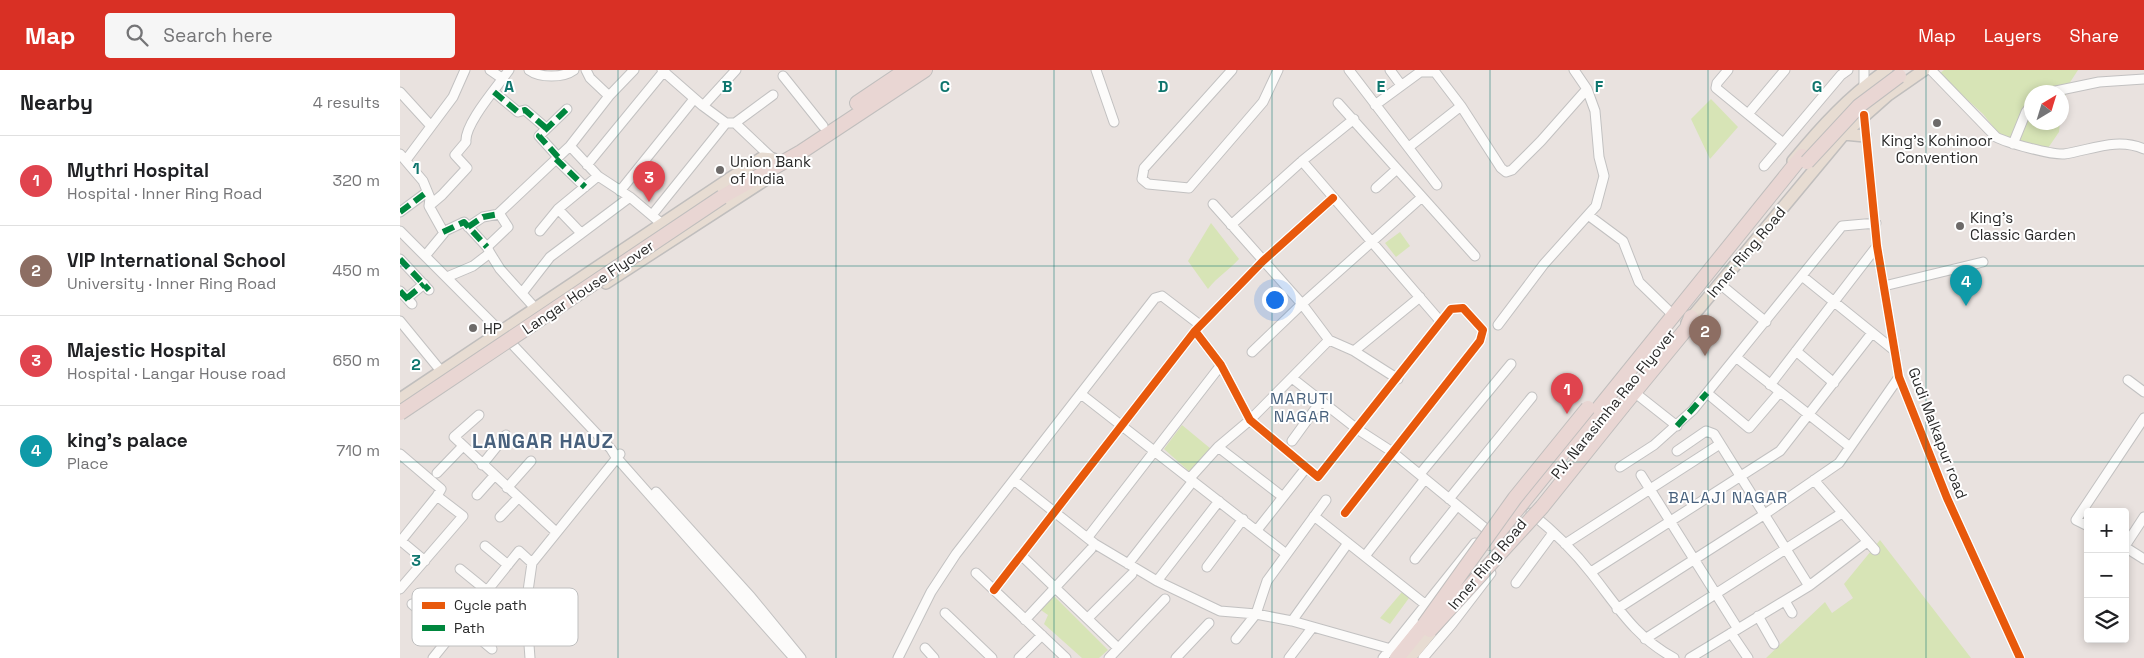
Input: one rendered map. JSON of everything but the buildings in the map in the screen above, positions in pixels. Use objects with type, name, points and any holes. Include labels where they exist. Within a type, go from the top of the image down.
[{"type":"highway","points":[[776,162],[823,126],[906,70]]},
{"type":"highway","points":[[776,162],[924,70]]},
{"type":"highway","name":"P.V. Narasimha Rao Flyover","points":[[1427,628],[1819,135],[1854,100],[1892,70]]},
{"type":"highway","name":"P.V. Narasimha Rao Flyover","points":[[1399,655],[1427,628],[1825,141],[1859,106],[1908,70]]},
{"type":"highway","name":"Langar House Flyover","points":[[400,404],[719,194],[776,162]]},
{"type":"highway","name":"Langar House Flyover","points":[[400,413],[719,194]]},
{"type":"highway","points":[[1427,628],[1542,507],[1687,328],[1693,315]]},
{"type":"highway","points":[[1427,628],[1515,498],[1629,358],[1659,330]]},
{"type":"main road","name":"Inner Ring Road","points":[[1399,655],[1481,577],[1534,516],[1693,315],[1844,134],[1888,95],[1924,70]]},
{"type":"main road","points":[[1883,73],[1878,83],[1888,95]]},
{"type":"main road","name":"Inner Ring Road","points":[[1399,655],[1556,455],[1672,314],[1739,226],[1816,134],[1864,86],[1883,73]]},
{"type":"main road","points":[[1844,134],[1865,136]]},
{"type":"main road","points":[[400,399],[762,158],[776,162],[772,176],[512,344],[400,420]]},
{"type":"main road","points":[[539,305],[552,318]]},
{"type":"main road","points":[[444,369],[459,380]]},
{"type":"street","points":[[444,232],[429,206],[430,198],[423,181],[403,157],[431,126],[453,97],[465,70]]},
{"type":"street","points":[[490,70],[503,79]]},
{"type":"street","points":[[429,206],[467,168],[455,154],[466,142],[465,134],[509,70]]},
{"type":"street","points":[[529,70],[542,76],[568,75],[574,70]]},
{"type":"street","points":[[586,70],[590,78],[609,96]]},
{"type":"street","points":[[468,227],[483,217],[499,214],[570,146],[609,96],[634,70]]},
{"type":"street","points":[[587,165],[664,70],[694,99],[731,123],[776,162]]},
{"type":"street","points":[[703,106],[736,70]]},
{"type":"street","points":[[1096,70],[1114,122]]},
{"type":"street","points":[[1232,70],[1144,168],[1142,179],[1148,184],[1189,188],[1263,102],[1278,70]]},
{"type":"street","points":[[1349,70],[1437,185]]},
{"type":"street","points":[[1390,70],[1401,85]]},
{"type":"street","points":[[1498,325],[1544,264],[1596,206],[1604,176],[1599,157],[1595,111],[1587,89],[1574,70]]},
{"type":"street","points":[[1728,70],[1715,86],[1784,143]]},
{"type":"street","points":[[1748,114],[1785,70]]},
{"type":"street","points":[[1862,70],[1864,86]]},
{"type":"street","points":[[1931,70],[1996,137],[2013,144],[2062,154],[2111,144],[2132,143],[2144,148]]},
{"type":"street","points":[[1375,105],[1420,72],[1435,72],[1461,106],[1500,168],[1506,172],[1512,170],[1541,141],[1587,89]]},
{"type":"street","points":[[1764,166],[1841,72]]},
{"type":"street","points":[[783,76],[823,126]]},
{"type":"street","points":[[2069,88],[2099,82],[2144,79]]},
{"type":"street","points":[[400,92],[431,126]]},
{"type":"street","points":[[494,92],[518,112],[525,110],[546,128]]},
{"type":"street","points":[[652,215],[731,123],[773,95]]},
{"type":"street","points":[[620,191],[694,99]]},
{"type":"street","points":[[1338,103],[1475,256]]},
{"type":"street","points":[[1409,147],[1461,106]]},
{"type":"street","points":[[567,109],[539,137],[585,187]]},
{"type":"street","name":"Gudi Malkapur road","points":[[1864,115],[1877,246],[1899,377],[1947,498],[2020,658]]},
{"type":"street","points":[[2013,144],[2024,117]]},
{"type":"street","points":[[1231,225],[1302,161],[1354,119]]},
{"type":"street","points":[[570,146],[598,176],[630,197],[662,224]]},
{"type":"street","points":[[1302,161],[1441,322]]},
{"type":"street","points":[[1376,188],[1398,169]]},
{"type":"street","points":[[540,231],[558,209],[598,176]]},
{"type":"street","points":[[402,206],[427,192]]},
{"type":"street","points":[[522,292],[550,257],[630,197]]},
{"type":"street","points":[[1252,352],[1302,304],[1422,197]]},
{"type":"street","points":[[994,590],[1197,328],[1263,260],[1333,198]]},
{"type":"street","points":[[1213,204],[1302,304],[1329,340],[1354,351],[1398,379]]},
{"type":"street","points":[[558,209],[582,233]]},
{"type":"street","points":[[447,277],[473,266],[508,227],[499,214]]},
{"type":"street","points":[[1588,215],[1622,241],[1639,282],[1672,314]]},
{"type":"street","points":[[425,256],[444,232],[462,222],[489,250],[500,269],[522,292],[539,305]]},
{"type":"street","points":[[1620,467],[1654,445],[1677,426],[1737,358],[1842,226],[1876,223]]},
{"type":"street","points":[[400,231],[500,331]]},
{"type":"street","points":[[1770,385],[1877,246]]},
{"type":"street","points":[[400,259],[426,287],[410,301],[400,291]]},
{"type":"street","points":[[1884,286],[1982,262]]},
{"type":"street","points":[[1802,276],[1895,351]]},
{"type":"street","points":[[1720,284],[1766,322]]},
{"type":"street","points":[[898,658],[931,592],[956,554],[1015,481],[1155,298],[1162,296],[1197,328],[1250,420],[1318,477],[1398,379],[1451,309],[1463,308],[1483,330],[1480,341],[1391,451],[1345,513]]},
{"type":"street","points":[[1354,351],[1420,297]]},
{"type":"street","points":[[1674,658],[1653,647],[1645,639],[1617,609],[1591,572],[1565,544],[1534,516],[1638,396],[1686,337],[1694,321],[1693,315]]},
{"type":"street","points":[[400,321],[444,369]]},
{"type":"street","points":[[1591,572],[1780,451],[1872,333]]},
{"type":"street","points":[[1128,564],[1218,447],[1250,420],[1329,340]]},
{"type":"street","points":[[512,344],[751,597],[801,658]]},
{"type":"street","points":[[1796,351],[1834,382]]},
{"type":"street","points":[[1737,358],[1779,393],[1850,447]]},
{"type":"street","points":[[1365,556],[1422,476],[1511,364]]},
{"type":"street","points":[[1088,537],[1220,365]]},
{"type":"street","points":[[1617,609],[1765,514],[1839,462],[1899,377]]},
{"type":"street","points":[[1292,378],[1357,429],[1391,451],[1486,529]]},
{"type":"street","points":[[2128,380],[2144,392]]},
{"type":"street","points":[[1707,393],[1749,428],[1779,393]]},
{"type":"street","points":[[1082,394],[1285,553]]},
{"type":"street","points":[[1638,396],[1677,426]]},
{"type":"street","points":[[1449,499],[1532,397]]},
{"type":"street","points":[[1292,441],[1322,401]]},
{"type":"street","points":[[479,415],[454,437],[556,532]]},
{"type":"street","points":[[2084,524],[2076,520],[2144,418]]},
{"type":"street","points":[[1677,451],[1709,430],[1741,476],[1809,586]]},
{"type":"street","points":[[482,464],[506,435]]},
{"type":"street","points":[[1565,544],[1650,492],[1720,444]]},
{"type":"street","points":[[437,473],[463,446]]},
{"type":"street","points":[[1218,447],[1283,497]]},
{"type":"street","points":[[528,588],[532,563],[616,453]]},
{"type":"street","points":[[616,453],[794,658]]},
{"type":"street","points":[[400,454],[441,490],[401,542],[424,561]]},
{"type":"street","points":[[1399,655],[1426,605],[1533,469],[1556,455]]},
{"type":"street","points":[[507,488],[531,461]]},
{"type":"street","points":[[1257,530],[1306,468]]},
{"type":"street","points":[[1640,475],[1716,595],[1748,658]]},
{"type":"street","points":[[477,495],[494,476]]},
{"type":"street","points":[[1814,480],[1875,550]]},
{"type":"street","points":[[1015,481],[1095,544],[1157,581],[1220,611],[1256,614],[1292,621],[1399,655]]},
{"type":"street","points":[[400,589],[463,516],[437,496]]},
{"type":"street","points":[[500,517],[518,498]]},
{"type":"street","points":[[1236,639],[1256,614],[1267,580],[1285,553],[1326,500]]},
{"type":"street","points":[[1157,581],[1219,502]]},
{"type":"street","points":[[1415,559],[1457,506]]},
{"type":"street","points":[[1645,639],[1842,513]]},
{"type":"street","points":[[1314,516],[1426,605]]},
{"type":"street","points":[[2129,540],[2144,517]]},
{"type":"street","points":[[1207,567],[1243,520]]},
{"type":"street","points":[[1516,584],[1553,533]]},
{"type":"street","points":[[1292,621],[1348,542]]},
{"type":"street","points":[[1690,658],[1809,586],[1867,542]]},
{"type":"street","points":[[485,546],[508,565]]},
{"type":"street","points":[[1025,620],[1091,549]]},
{"type":"street","points":[[2129,549],[2144,559]]},
{"type":"street","points":[[489,588],[519,551],[532,563]]},
{"type":"street","points":[[1022,556],[1118,648]]},
{"type":"street","points":[[460,569],[483,588]]},
{"type":"street","points":[[976,573],[1066,658]]},
{"type":"street","points":[[1088,618],[1132,574]]},
{"type":"street","points":[[1422,658],[1452,624],[1481,577]]},
{"type":"street","points":[[1108,658],[1165,599]]},
{"type":"street","points":[[1785,600],[1792,613]]},
{"type":"street","points":[[945,613],[992,658]]},
{"type":"street","points":[[1758,616],[1774,644]]},
{"type":"street","points":[[1176,658],[1209,623]]},
{"type":"street","points":[[1289,658],[1312,628]]},
{"type":"street","points":[[1019,658],[1042,635]]},
{"type":"street","points":[[433,658],[442,646]]},
{"type":"street","points":[[488,646],[492,649]]},
{"type":"street","points":[[925,648],[934,658]]},
{"type":"street","points":[[1383,658],[1399,655]]},
{"type":"green space","points":[[1944,70],[2078,70],[2068,85],[2024,85],[2024,130],[2059,130],[2046,151],[2003,139],[1983,114],[1939,74]]},
{"type":"green space","points":[[1711,99],[1738,127],[1710,159],[1691,119]]},
{"type":"green space","points":[[1211,223],[1239,259],[1208,289],[1188,261]]},
{"type":"green space","points":[[1400,232],[1410,246],[1396,257],[1385,243]]},
{"type":"green space","points":[[1182,425],[1211,449],[1191,473],[1164,449]]},
{"type":"green space","points":[[1880,540],[1971,658],[1766,658],[1825,602],[1832,613],[1853,598],[1844,584]]},
{"type":"green space","points":[[1402,592],[1409,598],[1390,624],[1380,618]]},
{"type":"green space","points":[[1052,594],[1108,650],[1099,658],[1082,658],[1044,624],[1048,615],[1038,608]]},
{"type":"marked path","points":[[494,92],[518,112],[525,110],[546,128]]},
{"type":"marked path","points":[[558,157],[539,136],[567,109]]},
{"type":"marked path","points":[[556,159],[585,187]]},
{"type":"marked path","points":[[400,212],[427,192]]},
{"type":"marked path","points":[[468,227],[483,217],[499,214]]},
{"type":"marked path","points":[[443,232],[464,222],[487,247]]},
{"type":"marked path","points":[[400,259],[429,290]]},
{"type":"marked path","points":[[407,298],[424,284]]},
{"type":"marked path","points":[[400,291],[412,304]]},
{"type":"marked path","points":[[1677,426],[1707,393]]},
{"type":"cycle path","points":[[1864,115],[1877,246],[1899,377],[1947,498],[2020,658]]},
{"type":"cycle path","points":[[994,590],[1195,331],[1263,261],[1333,198]]},
{"type":"cycle path","points":[[1195,331],[1221,365],[1250,420],[1318,477],[1451,309],[1463,308],[1483,330],[1480,341],[1345,513]]},
{"type":"place","name":"King's Kohinoor Convention","points":[[1937,123]]},
{"type":"place","name":"Union Bank of India","points":[[720,170]]},
{"type":"place","name":"Majestic Hospital","points":[[649,202]]},
{"type":"place","name":"King's Classic Garden","points":[[1960,226]]},
{"type":"place","name":"king's palace","points":[[1966,306]]},
{"type":"place","name":"HP","points":[[473,328]]},
{"type":"place","name":"VIP International School","points":[[1705,356]]},
{"type":"place","name":"Mythri Hospital","points":[[1567,414]]},
{"type":"district","name":"MARUTI NAGAR","points":[[1302,407]]},
{"type":"district","name":"LANGAR HAUZ","points":[[543,441]]},
{"type":"district","name":"BALAJI NAGAR","points":[[1728,497]]}]
